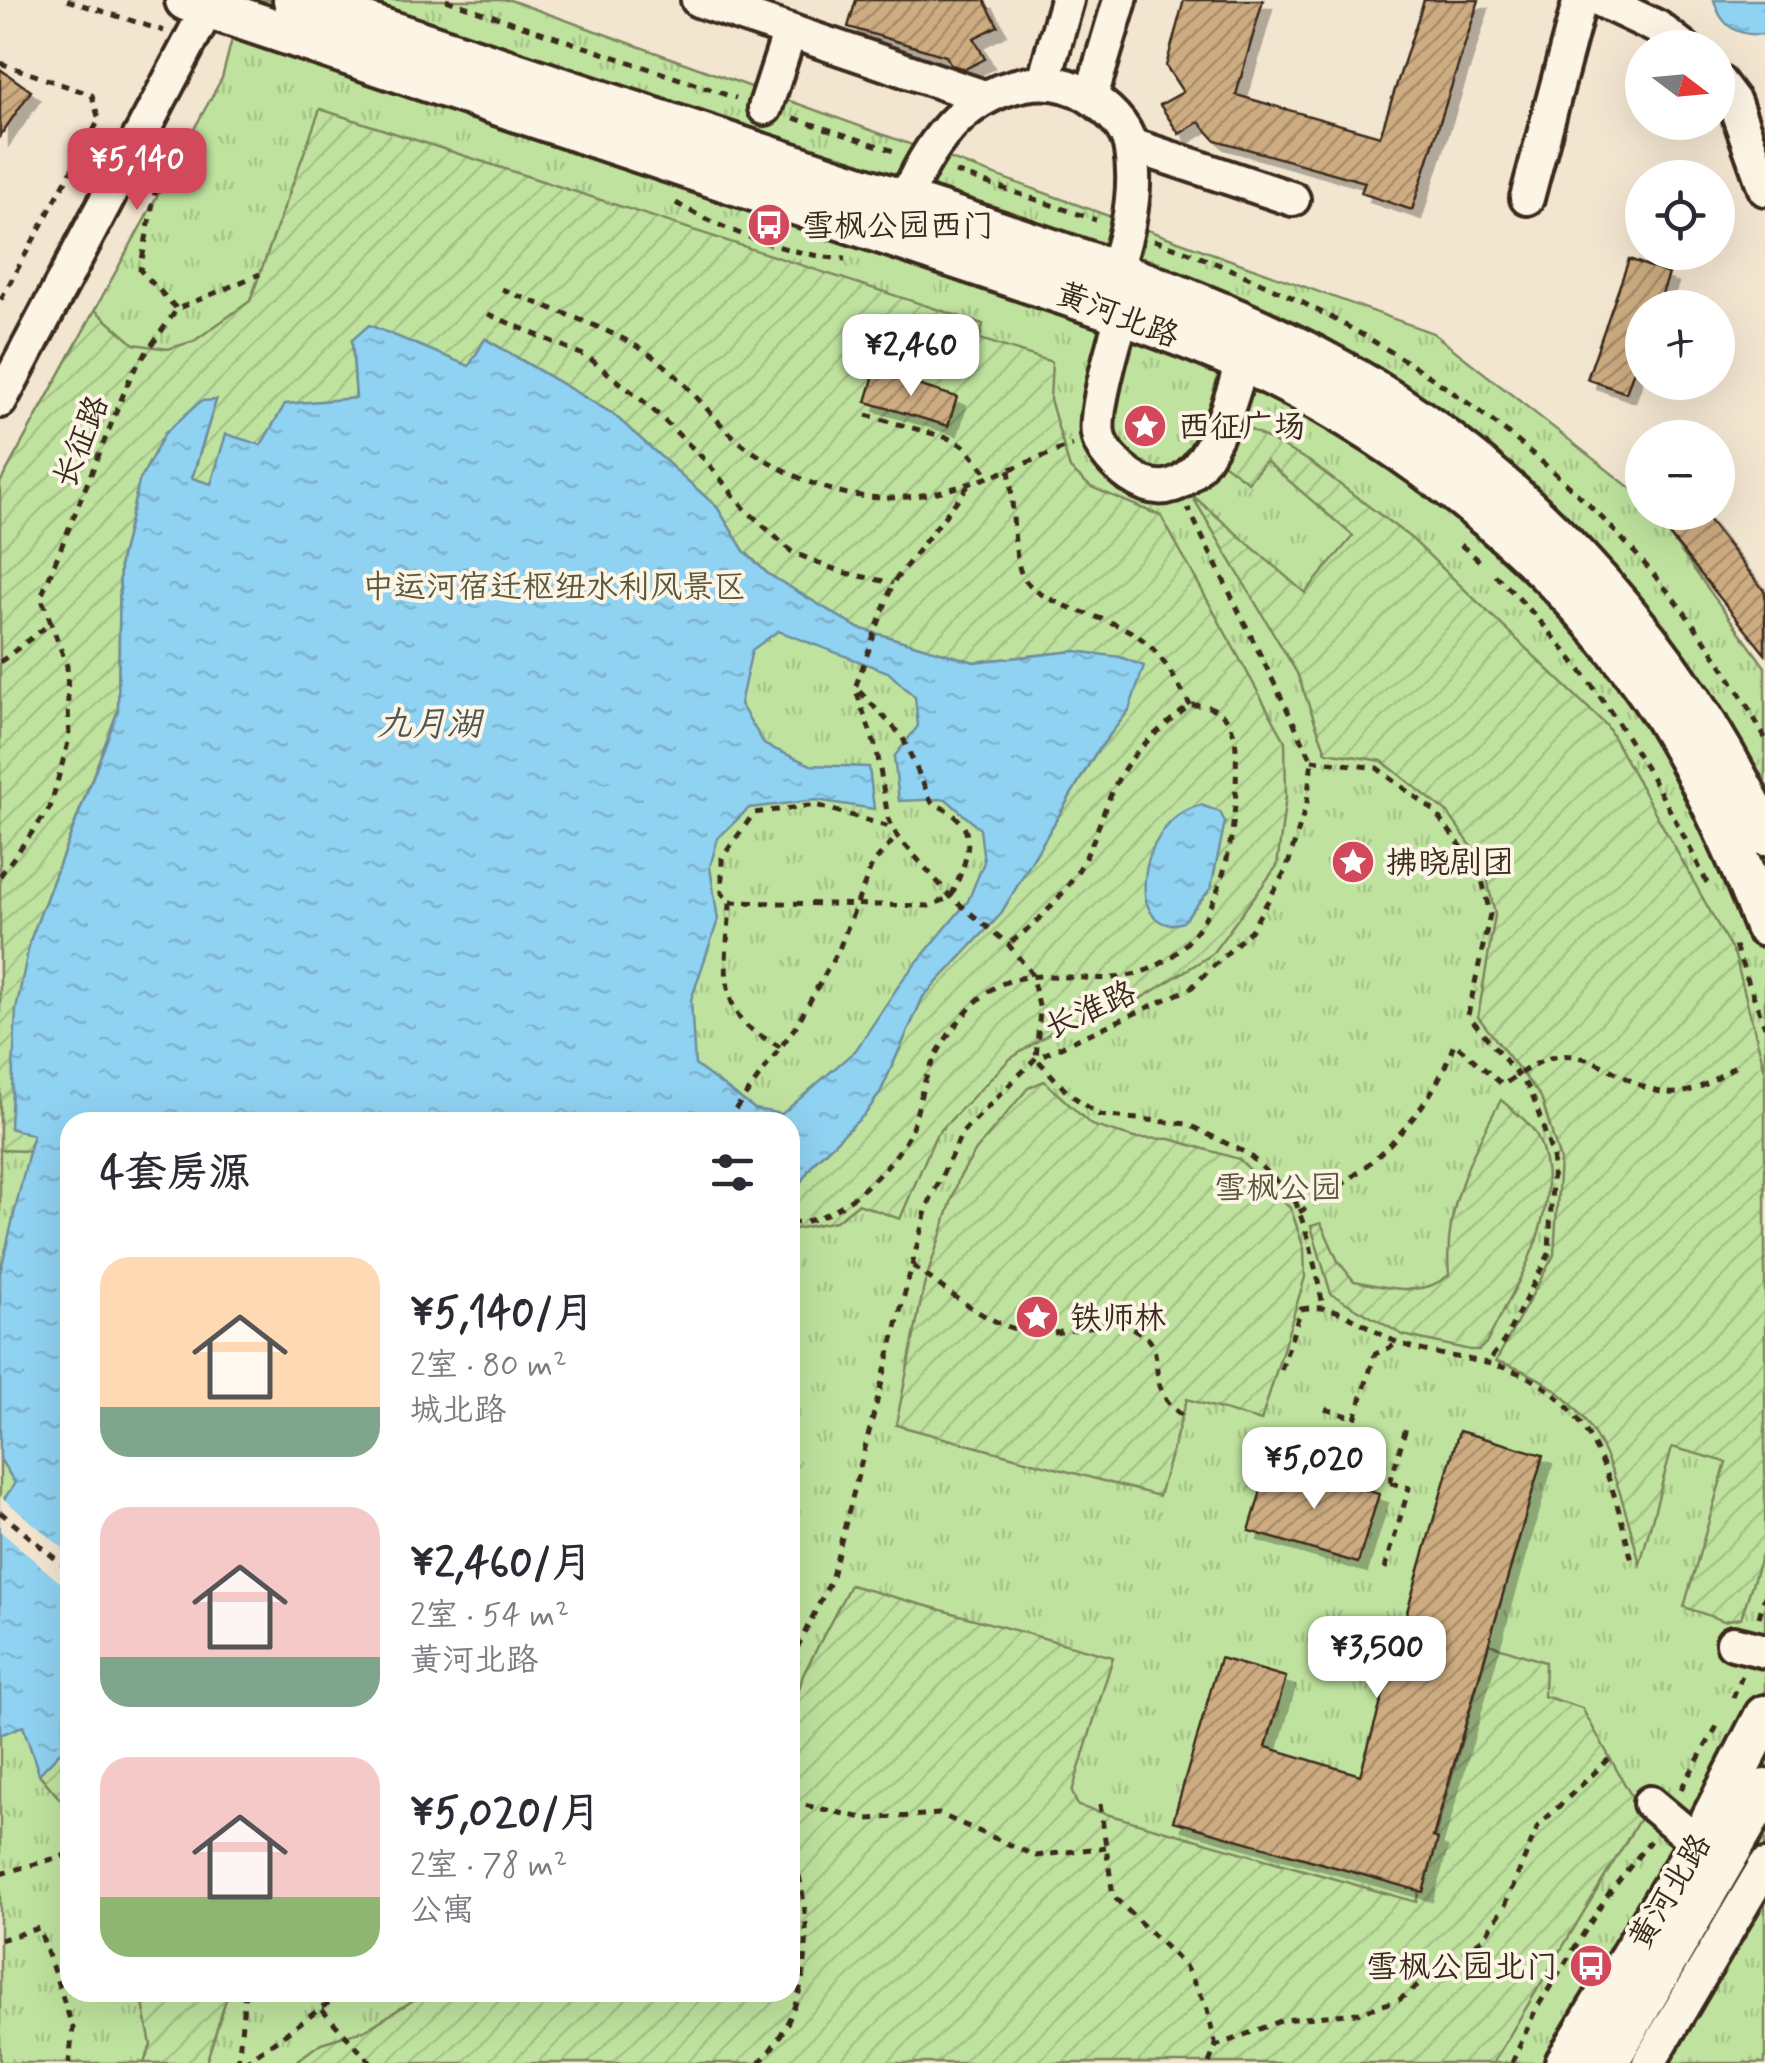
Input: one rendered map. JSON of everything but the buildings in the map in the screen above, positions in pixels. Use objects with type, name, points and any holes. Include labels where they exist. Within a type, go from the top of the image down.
[{"type":"main road","name":"黄河北路","points":[[294,0],[1113,298],[1336,410],[1457,495],[1567,595],[1619,654],[1662,714],[1697,774],[1747,928]]},
{"type":"main road","name":"黄河北路","points":[[200,13],[899,217]]},
{"type":"main road","name":"黄河北路","points":[[1113,298],[1244,324],[1318,358],[1401,412],[1523,506],[1574,553],[1657,650],[1742,783],[1765,835]]},
{"type":"main road","name":"黄河北路","points":[[1566,2063],[1731,1856],[1765,1716]]},
{"type":"main road","name":"黄河北路","points":[[1606,2063],[1731,1856],[1765,1790]]},
{"type":"street","points":[[698,0],[981,96]]},
{"type":"street","points":[[1044,81],[1067,0]]},
{"type":"street","points":[[1091,97],[1120,0]]},
{"type":"street","points":[[1527,198],[1580,0]]},
{"type":"street","points":[[1600,0],[1661,30]]},
{"type":"street","points":[[0,401],[200,13]]},
{"type":"street","points":[[765,108],[790,31]]},
{"type":"street","points":[[899,217],[946,128],[981,96],[1044,81],[1091,97],[1110,110],[1131,145],[1134,199],[1113,298],[1098,435],[1116,466],[1144,485],[1176,484],[1197,469],[1213,446],[1242,362]]},
{"type":"street","points":[[1735,105],[1765,190]]},
{"type":"street","points":[[1131,145],[1293,199]]},
{"type":"street","points":[[1649,2063],[1731,1856],[1650,1802]]},
{"type":"path","points":[[68,0],[200,13]]},
{"type":"path","points":[[0,64],[92,95],[99,120],[0,300]]},
{"type":"path","points":[[161,161],[140,270],[177,309],[260,274]]},
{"type":"path","points":[[669,199],[706,220],[822,258],[852,260]]},
{"type":"path","points":[[502,289],[656,359],[754,452],[832,492],[898,501],[968,486],[1098,435]]},
{"type":"path","name":"长征路","points":[[50,622],[42,596],[124,390],[177,309]]},
{"type":"path","points":[[488,314],[588,357],[683,439],[744,508],[792,552],[841,572],[893,583]]},
{"type":"path","points":[[866,415],[964,446],[990,477]]},
{"type":"path","points":[[1009,469],[1016,511],[1014,544],[1022,576],[1040,594],[1114,622],[1141,638],[1157,653],[1190,705]]},
{"type":"path","points":[[1176,484],[1312,760],[1376,768],[1434,811],[1480,871],[1490,914],[1468,1015],[1532,1091],[1553,1157],[1550,1254],[1504,1341],[1487,1363]]},
{"type":"path","points":[[968,486],[893,583],[855,688],[878,751],[888,818],[954,899],[1006,942],[1032,973],[1040,1010],[1036,1058],[1067,1092],[1099,1115],[1187,1124],[1248,1154],[1294,1197],[1324,1306]]},
{"type":"path","points":[[1450,534],[1512,593],[1598,692],[1644,760],[1715,900]]},
{"type":"path","points":[[0,662],[50,622],[67,666],[68,738],[50,808],[0,876]]},
{"type":"path","points":[[855,688],[902,736],[932,803],[956,812],[967,832],[969,848],[954,899]]},
{"type":"path","points":[[800,1221],[825,1218],[864,1187],[908,1137],[926,1077],[946,1037],[979,999],[1032,973],[1126,977],[1168,963],[1210,910],[1234,845],[1236,747],[1232,723],[1218,708],[1190,705],[1131,759],[1103,807],[1089,851],[1072,878],[1034,926],[1006,942]]},
{"type":"path","name":"长淮路","points":[[800,1642],[831,1580],[928,1208],[962,1133],[1036,1058],[1191,988],[1252,930],[1287,868],[1307,802],[1312,760]]},
{"type":"path","points":[[780,1048],[742,1022],[730,994],[725,966],[730,902],[722,893],[722,858],[754,813],[816,805],[897,832]]},
{"type":"path","points":[[732,1112],[780,1048],[838,948],[872,865],[897,832]]},
{"type":"path","points":[[730,902],[929,906],[954,899]]},
{"type":"path","points":[[1747,928],[1765,1027]]},
{"type":"path","points":[[1299,1212],[1335,1192],[1418,1114],[1444,1077],[1454,1043],[1503,1085],[1558,1056],[1592,1062],[1632,1084],[1664,1094],[1692,1090],[1740,1063]]},
{"type":"path","points":[[912,1265],[994,1320],[1021,1332],[1065,1335],[1103,1325],[1141,1333],[1150,1340],[1155,1355],[1158,1391],[1182,1415]]},
{"type":"path","points":[[1280,1370],[1300,1309],[1324,1306],[1400,1343],[1516,1371],[1575,1409],[1612,1484],[1632,1562]]},
{"type":"path","points":[[1385,1569],[1409,1488],[1340,1468],[1375,1354],[1400,1343]]},
{"type":"path","points":[[1325,1409],[1355,1418]]},
{"type":"path","points":[[1390,1483],[1408,1424]]},
{"type":"path","points":[[0,1512],[60,1563]]},
{"type":"path","points":[[1216,2046],[1283,2020],[1357,2013],[1399,2000],[1483,1938],[1504,1908],[1538,1826],[1610,1758]]},
{"type":"path","points":[[800,1804],[868,1819],[940,1814],[1036,1856],[1106,1847]]},
{"type":"path","points":[[1100,1804],[1113,1896],[1185,1966],[1206,2005],[1216,2046],[1209,2063]]},
{"type":"path","points":[[0,1874],[60,1857]]},
{"type":"path","points":[[800,1873],[805,1888],[808,1950],[800,1994]]},
{"type":"path","points":[[0,1940],[39,1928],[60,1992]]},
{"type":"path","points":[[63,2002],[72,2028],[69,2063]]},
{"type":"path","points":[[241,2063],[244,2002]]},
{"type":"path","points":[[241,2063],[332,2002]]},
{"type":"path","points":[[759,2063],[778,2044],[797,2002]]},
{"type":"path","points":[[322,2010],[371,2063]]},
{"type":"green space","name":"雪枫公园","points":[[242,0],[510,0],[1433,333],[1625,484],[1625,530],[1665,530],[1765,667],[1765,2063],[0,2063],[0,483],[222,78]]},
{"type":"green space","points":[[320,109],[983,324],[980,339],[1052,362],[1050,399],[1070,469],[1091,487],[1161,516],[1285,741],[1286,796],[1277,866],[1211,955],[1130,1005],[1067,1022],[1010,1059],[936,1135],[900,1219],[858,1204],[836,1221],[800,1228],[800,1183],[815,1161],[866,1113],[880,1093],[923,997],[1000,915],[1095,754],[1129,710],[1075,651],[974,662],[858,628],[768,574],[744,551],[717,507],[613,414],[486,339],[470,368],[352,340],[356,398],[261,445],[211,484],[192,479],[216,400],[165,433],[139,482],[120,562],[118,710],[30,941],[10,1128],[33,1134],[29,1151],[0,1150],[0,483],[95,310],[134,344],[168,349],[194,341],[250,301]]},
{"type":"green space","points":[[1242,425],[1309,461],[1412,539],[1607,726],[1735,956],[1765,1071],[1765,1545],[1741,1618],[1724,1621],[1684,1607],[1726,1462],[1672,1447],[1640,1564],[1610,1467],[1580,1413],[1558,1392],[1530,1374],[1496,1361],[1554,1255],[1560,1160],[1541,1097],[1478,1017],[1495,915],[1484,864],[1448,813],[1382,761],[1326,752],[1297,673],[1191,494],[1305,593],[1353,536],[1266,461],[1248,482],[1220,461]]},
{"type":"green space","points":[[1044,1081],[1091,1125],[1134,1138],[1170,1139],[1239,1159],[1291,1209],[1304,1249],[1305,1277],[1261,1421],[1187,1399],[1159,1496],[896,1425],[924,1286],[959,1178],[976,1150],[1028,1088]]},
{"type":"green space","points":[[1501,1100],[1527,1122],[1538,1138],[1546,1164],[1547,1191],[1535,1244],[1487,1342],[1479,1350],[1470,1350],[1403,1335],[1331,1294],[1311,1226],[1321,1223],[1338,1261],[1354,1281],[1415,1289],[1449,1275],[1455,1206],[1479,1141]]},
{"type":"green space","points":[[850,1585],[1113,1657],[1072,1792],[1078,1806],[1416,1902],[1489,1644],[1545,1662],[1544,1696],[1582,1708],[1642,1815],[1493,2063],[294,2063],[321,2043],[367,2029],[410,2002],[800,2002],[803,1675]]},
{"type":"green space","points":[[60,1752],[60,1799],[39,1774]]},
{"type":"green space","points":[[143,2002],[225,2002],[206,2063],[144,2063],[151,2045]]},
{"type":"water","points":[[1714,0],[1765,0],[1765,34],[1747,34],[1732,28],[1721,17]]},
{"type":"water","name":"九月湖","points":[[369,325],[469,366],[485,339],[613,414],[717,507],[744,551],[768,574],[858,628],[974,662],[1075,651],[1120,657],[1144,666],[1129,710],[1095,754],[1000,915],[923,997],[880,1093],[866,1113],[815,1161],[800,1183],[800,1112],[784,1112],[856,1050],[903,979],[968,901],[984,862],[980,829],[946,799],[899,801],[894,757],[918,726],[915,697],[888,672],[778,631],[752,650],[740,704],[765,745],[811,765],[869,767],[874,809],[816,800],[749,808],[718,838],[710,867],[718,920],[691,1000],[695,1065],[755,1109],[771,1112],[60,1112],[60,1752],[39,1774],[23,1726],[0,1735],[0,1505],[15,1483],[0,1459],[0,1273],[33,1135],[10,1128],[16,1010],[30,941],[118,711],[120,562],[139,482],[165,433],[201,401],[216,400],[192,478],[211,484],[226,434],[261,445],[285,404],[356,398],[352,340]]},
{"type":"water","points":[[1201,805],[1220,812],[1225,822],[1211,888],[1183,922],[1165,923],[1152,914],[1146,898],[1150,854],[1161,833],[1178,816]]},
{"type":"pier","points":[[0,1496],[60,1546],[60,1582],[0,1531]]},
{"type":"place","name":"雪枫公园西门","points":[[769,225]]},
{"type":"place","name":"西征广场","points":[[1145,426]]},
{"type":"place","name":"拂晓剧团","points":[[1353,862]]},
{"type":"place","name":"铁师林","points":[[1037,1317]]},
{"type":"place","name":"雪枫公园北门","points":[[1591,1966]]},
{"type":"park label","name":"中运河宿迁枢纽水利风景区","points":[[554,586]]}]
